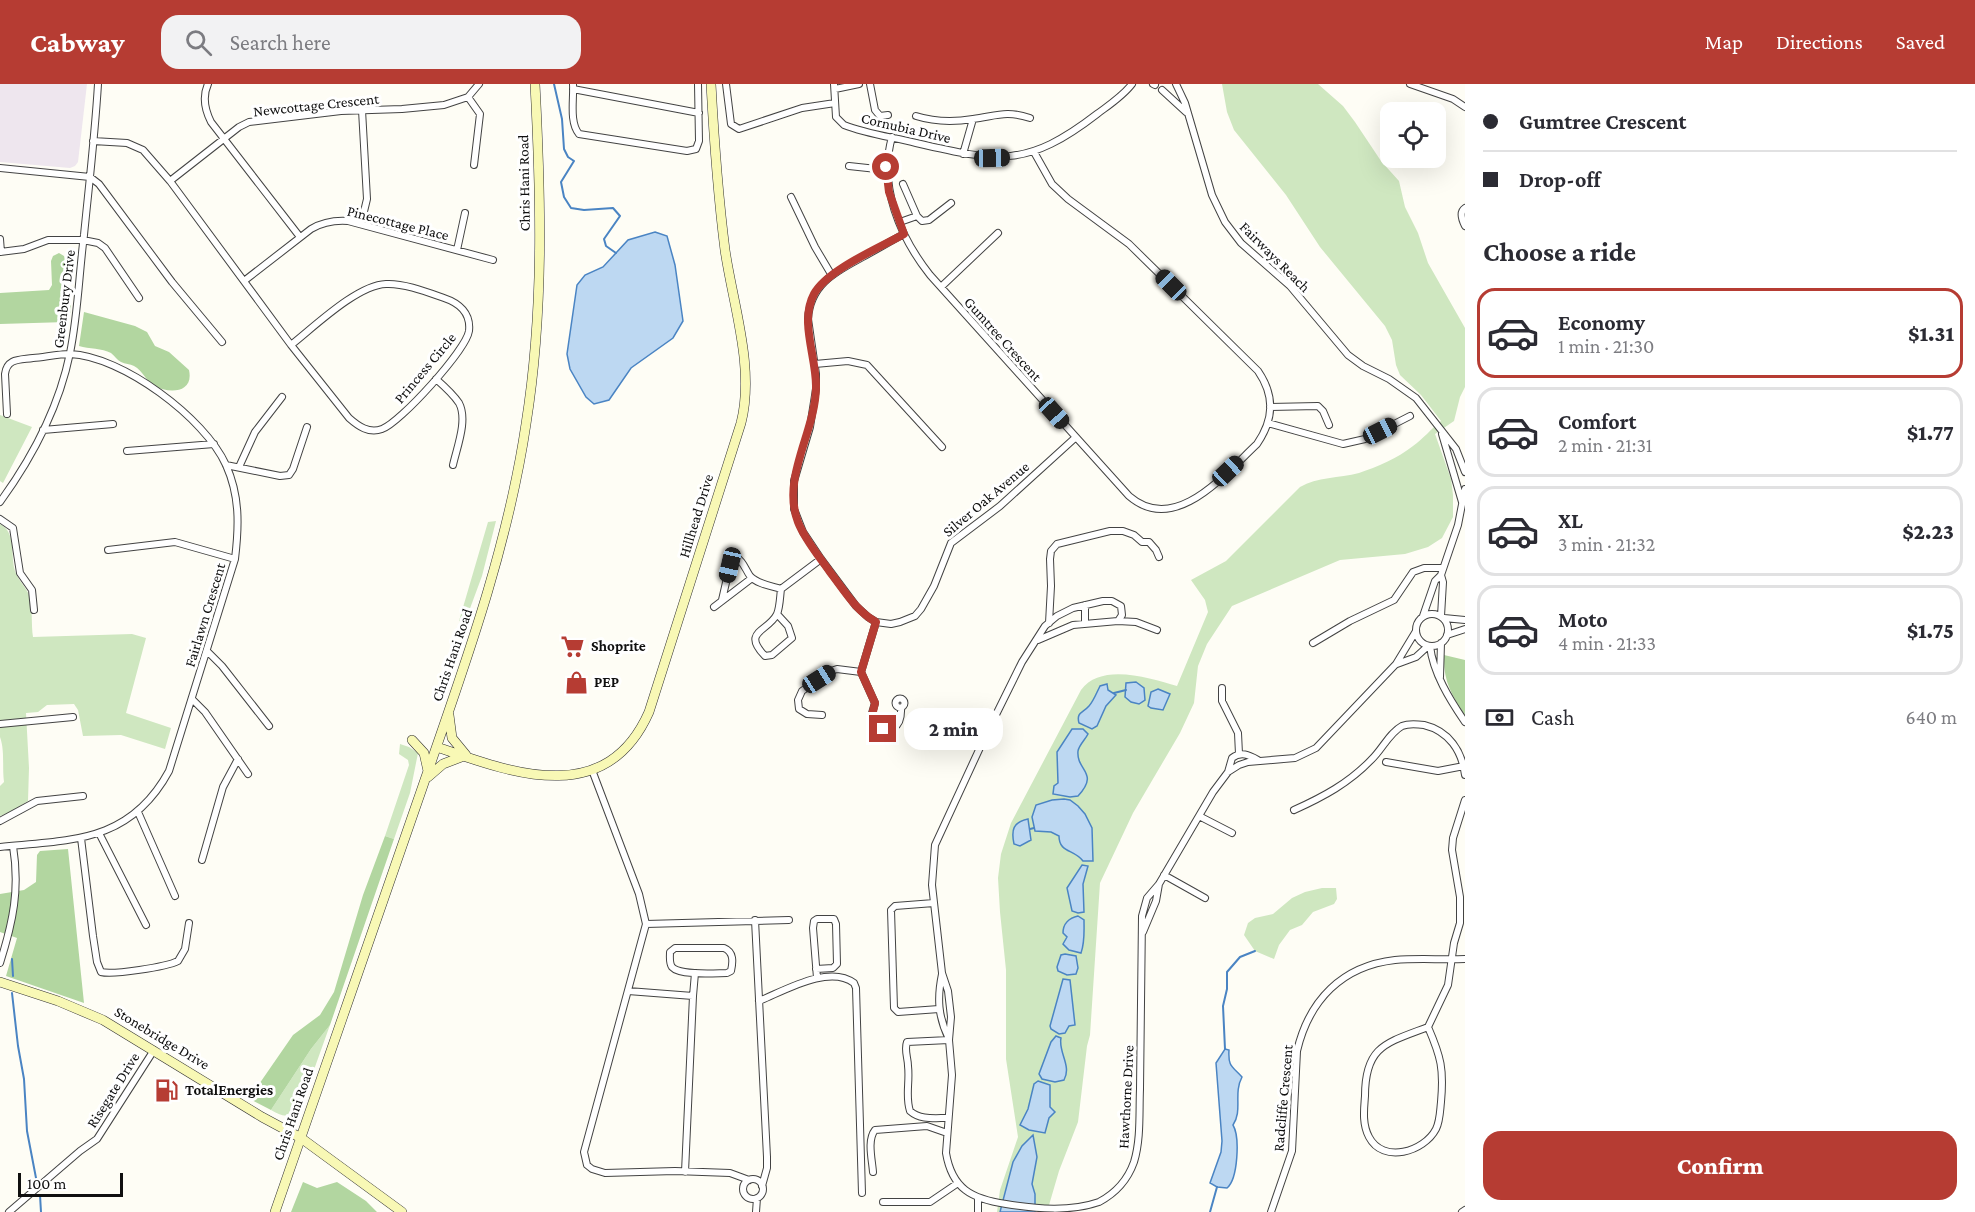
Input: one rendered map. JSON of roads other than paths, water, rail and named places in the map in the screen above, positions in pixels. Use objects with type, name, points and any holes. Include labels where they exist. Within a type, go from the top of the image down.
[{"type":"street","name":"Greenbury Drive","points":[[0,502],[25,464],[43,430],[55,402],[70,354],[98,84]]},
{"type":"street","points":[[208,84],[205,99],[211,122],[300,237]]},
{"type":"street","points":[[474,165],[480,114],[468,97],[479,84]]},
{"type":"street","name":"Chris Hani Road","points":[[275,1212],[479,625],[499,554],[520,460],[532,383],[540,282],[540,184],[535,84]]},
{"type":"street","points":[[698,84],[699,113],[699,141],[696,149],[692,151],[584,136],[576,131],[574,126],[573,87],[699,113]]},
{"type":"street","name":"Hillhead Drive","points":[[437,747],[467,758],[540,776],[570,776],[592,770],[612,759],[640,731],[649,712],[744,411],[745,363],[724,239],[711,84]]},
{"type":"street","points":[[726,84],[731,124],[740,129],[802,108],[835,103],[834,86],[859,84]]},
{"type":"street","points":[[870,84],[876,113],[880,117],[888,115]]},
{"type":"street","name":"Cornubia Drive","points":[[835,103],[836,117],[844,125],[963,154],[980,157],[1006,157],[1034,152],[1072,134],[1132,84]]},
{"type":"street","name":"Fairways Reach","points":[[1176,84],[1182,93],[1215,202],[1225,222],[1237,238],[1290,286],[1348,355],[1410,392],[1424,406],[1441,432],[1462,457],[1465,470]]},
{"type":"street","points":[[1410,84],[1453,99],[1465,107]]},
{"type":"street","name":"Fairways Reach","points":[[1162,90],[1188,115]]},
{"type":"street","name":"Newcottage Crescent","points":[[170,181],[239,127],[259,120],[362,110],[426,107],[444,105],[468,97]]},
{"type":"street","points":[[362,110],[368,199],[362,224]]},
{"type":"street","points":[[916,116],[938,121],[973,119],[1006,113],[1030,118]]},
{"type":"street","points":[[963,154],[973,119]]},
{"type":"street","name":"Gumtree Crescent","points":[[892,137],[887,154],[886,170],[889,192],[904,234],[920,263],[1134,500],[1148,507],[1173,508],[1194,500],[1257,444],[1268,423],[1270,393],[1258,371],[1129,244],[1068,199],[1052,184],[1034,152]]},
{"type":"street","name":"Princess Circle","points":[[93,141],[116,141],[134,145],[143,150],[170,181],[291,345],[356,425],[374,431],[396,420],[436,379],[466,340],[469,330],[467,315],[454,301],[393,284],[366,288],[291,345]]},
{"type":"street","points":[[849,166],[886,170]]},
{"type":"street","points":[[0,168],[90,177],[103,188],[172,282],[222,342]]},
{"type":"street","points":[[903,184],[917,216],[922,221],[928,220],[951,203]]},
{"type":"street","points":[[791,197],[814,247],[831,274]]},
{"type":"street","points":[[1465,208],[1461,216],[1465,226]]},
{"type":"street","name":"Pinecottage Place","points":[[457,250],[465,213]]},
{"type":"street","points":[[900,222],[917,216]]},
{"type":"street","name":"Pinecottage Place","points":[[244,281],[300,237],[319,224],[328,222],[348,221],[362,224],[493,260]]},
{"type":"street","points":[[941,287],[998,233]]},
{"type":"street","points":[[901,708],[899,719],[894,727],[883,729],[873,727],[870,720],[875,703],[861,672],[876,622],[856,606],[821,559],[798,522],[793,495],[797,468],[815,408],[815,364],[808,319],[815,293],[831,274],[904,234]]},
{"type":"street","points":[[0,239],[0,252],[24,249],[48,240],[83,240],[98,243],[105,248],[140,298]]},
{"type":"street","points":[[7,414],[5,374],[9,363],[70,354]]},
{"type":"street","name":"Fairlawn Crescent","points":[[0,847],[81,838],[99,833],[118,825],[138,812],[160,787],[169,771],[235,559],[239,513],[232,481],[214,444],[197,423],[183,411],[126,371],[70,354]]},
{"type":"street","points":[[815,364],[848,361],[867,365],[942,447]]},
{"type":"street","points":[[436,379],[451,393],[462,409],[461,427],[453,465]]},
{"type":"street","points":[[239,467],[255,432],[282,397]]},
{"type":"street","points":[[1270,407],[1318,406],[1323,411],[1329,425]]},
{"type":"street","points":[[1268,423],[1329,442],[1343,444],[1365,439],[1410,416]]},
{"type":"street","points":[[43,430],[113,424]]},
{"type":"street","points":[[226,465],[280,476],[289,475],[307,428]]},
{"type":"street","name":"Fairways Reach","points":[[1441,432],[1462,502]]},
{"type":"street","name":"Silver Oak Avenue","points":[[876,622],[891,624],[915,616],[926,601],[951,543],[1000,506],[1076,437]]},
{"type":"street","points":[[127,451],[214,444]]},
{"type":"street","points":[[1450,462],[1462,457]]},
{"type":"street","points":[[1453,472],[1465,470]]},
{"type":"street","name":"Fairways Reach","points":[[1423,616],[1458,525],[1465,489]]},
{"type":"street","points":[[0,519],[10,525],[14,532],[20,573],[32,590],[34,610]]},
{"type":"street","points":[[1049,623],[1050,559],[1051,551],[1057,544],[1110,531],[1123,531],[1134,535],[1142,542],[1149,542],[1160,557]]},
{"type":"street","points":[[108,550],[176,542],[235,559]]},
{"type":"street","points":[[722,600],[734,558],[738,557],[752,578],[781,589]]},
{"type":"street","points":[[777,614],[788,626],[792,638],[772,655],[765,656],[755,644],[756,636],[777,614],[781,589],[821,559]]},
{"type":"street","points":[[1313,643],[1350,621],[1394,600],[1413,572],[1424,568],[1442,571]]},
{"type":"street","name":"Fairways Reach","points":[[1442,571],[1442,617]]},
{"type":"street","points":[[714,607],[752,578]]},
{"type":"street","points":[[883,1202],[930,1202],[958,1183],[948,1165],[947,1118],[952,1075],[951,1017],[950,1001],[942,973],[934,903],[932,860],[940,831],[1022,662],[1049,623],[1057,616],[1084,605],[1103,601],[1117,603],[1122,610],[1121,619],[1118,621]]},
{"type":"street","points":[[1084,605],[1085,622]]},
{"type":"street","points":[[1228,772],[1239,765],[1259,760],[1295,758],[1316,748],[1396,664],[1416,632],[1417,622],[1423,616],[1432,613],[1442,617],[1465,620]]},
{"type":"street","points":[[1442,617],[1448,625],[1448,635]]},
{"type":"street","points":[[1038,640],[1072,625],[1085,622],[1136,622],[1157,630]]},
{"type":"street","points":[[1396,664],[1416,657],[1429,646],[1441,643],[1448,635],[1465,629]]},
{"type":"street","points":[[1416,632],[1420,640],[1429,646],[1433,664],[1450,699],[1465,722]]},
{"type":"street","points":[[1440,677],[1441,643]]},
{"type":"street","points":[[207,651],[222,666],[269,726]]},
{"type":"street","points":[[822,715],[807,714],[799,709],[798,700],[802,691],[834,670],[861,672]]},
{"type":"street","points":[[1222,688],[1224,707],[1238,733],[1239,754],[1246,754],[1259,760]]},
{"type":"street","points":[[192,699],[212,720],[248,774]]},
{"type":"street","points":[[426,778],[443,764],[467,758],[452,738],[449,709]]},
{"type":"street","points":[[0,724],[73,717]]},
{"type":"street","points":[[1294,810],[1339,788],[1372,760],[1395,731],[1410,724],[1430,727],[1443,733],[1458,749],[1465,775]]},
{"type":"street","points":[[412,740],[424,753],[427,763],[426,778]]},
{"type":"street","name":"Hawthorne Drive","points":[[958,1183],[978,1198],[998,1203],[1068,1211],[1090,1207],[1118,1188],[1131,1168],[1137,1147],[1142,916],[1147,898],[1159,884],[1219,782],[1228,772],[1232,758],[1239,754]]},
{"type":"street","points":[[202,860],[223,787],[238,759]]},
{"type":"street","points":[[1386,762],[1438,771],[1464,766]]},
{"type":"street","points":[[592,770],[639,894],[646,924],[585,1144],[584,1159],[592,1169],[604,1173],[685,1172],[738,1175],[746,1183]]},
{"type":"street","points":[[0,822],[44,799],[83,796]]},
{"type":"street","points":[[1428,1027],[1443,1068],[1439,1118],[1436,1128],[1424,1143],[1409,1151],[1388,1152],[1372,1142],[1365,1128],[1367,1068],[1382,1047],[1428,1027],[1448,985],[1461,913],[1452,850],[1453,838],[1465,800]]},
{"type":"street","points":[[138,812],[175,896]]},
{"type":"street","points":[[1199,816],[1232,833]]},
{"type":"street","points":[[99,833],[146,926]]},
{"type":"street","points":[[81,838],[93,936],[101,972],[162,966],[178,961],[185,949],[189,923]]},
{"type":"street","points":[[0,963],[15,909],[17,885],[13,846]]},
{"type":"street","points":[[1164,875],[1205,898]]},
{"type":"street","name":"Hawthorne Drive","points":[[1142,936],[1151,918],[1159,884]]},
{"type":"street","points":[[1147,898],[1156,901]]},
{"type":"street","points":[[934,903],[895,906],[891,910],[894,1008],[898,1012],[938,1006],[950,1001]]},
{"type":"street","points":[[1142,916],[1151,918]]},
{"type":"street","points":[[816,969],[833,968],[837,964],[834,919],[817,919],[813,924],[816,969],[817,978]]},
{"type":"street","points":[[754,1212],[757,1198],[761,1193],[767,1157],[755,920]]},
{"type":"street","points":[[646,924],[789,920]]},
{"type":"street","points":[[675,948],[720,948],[731,953],[732,966],[729,972],[695,973],[679,971],[672,967],[670,958],[672,950],[675,948]]},
{"type":"street","name":"Radcliffe Crescent","points":[[1271,1212],[1292,1151],[1297,1051],[1301,1035],[1314,1008],[1339,981],[1371,965],[1397,960],[1465,960]]},
{"type":"street","points":[[685,1172],[695,973]]},
{"type":"street","points":[[942,973],[938,1006],[940,1018],[950,1040]]},
{"type":"street","points":[[759,1001],[817,978],[841,977],[849,980],[856,988],[862,1193]]},
{"type":"street","name":"Stonebridge Drive","points":[[0,982],[103,1020],[262,1117],[301,1138],[402,1212]]},
{"type":"street","points":[[628,991],[693,996]]},
{"type":"street","points":[[940,1018],[951,1017]]},
{"type":"street","points":[[947,1118],[926,1118],[910,1111],[907,1094],[909,1068],[905,1048],[907,1042],[950,1040]]},
{"type":"street","name":"Risegate Drive","points":[[9,1212],[97,1139],[153,1050]]},
{"type":"street","points":[[873,1172],[871,1143],[875,1130],[927,1126],[947,1133]]},
{"type":"street","points":[[746,1183],[765,1176]]},
{"type":"street","points":[[757,1180],[762,1186]]},
{"type":"street","points":[[746,1183],[744,1193],[749,1198],[754,1212]]},
{"type":"street","points":[[749,1198],[757,1198]]},
{"type":"street","points":[[978,1198],[978,1212]]},
{"type":"water","points":[[655,232],[667,236],[675,265],[683,321],[673,338],[631,368],[609,400],[594,404],[586,397],[570,369],[567,354],[577,285],[585,275],[603,267],[628,240]]},
{"type":"water","points":[[1136,682],[1144,688],[1145,700],[1139,704],[1125,697],[1126,683]]},
{"type":"water","points":[[1107,684],[1108,690],[1116,695],[1106,706],[1097,726],[1092,729],[1079,723],[1079,715],[1090,704],[1100,686]]},
{"type":"water","points":[[1158,689],[1170,694],[1163,710],[1148,706],[1151,692]]},
{"type":"water","points":[[1072,729],[1083,729],[1088,734],[1078,751],[1078,758],[1086,772],[1087,782],[1078,796],[1070,797],[1053,794],[1054,786],[1058,783],[1057,752]]},
{"type":"water","points":[[1064,799],[1078,806],[1092,828],[1093,861],[1083,861],[1064,848],[1059,836],[1051,832],[1035,831],[1032,817],[1036,805]]},
{"type":"water","points":[[1028,819],[1031,840],[1020,846],[1014,844],[1014,827],[1019,822]]},
{"type":"water","points":[[1082,865],[1088,866],[1083,884],[1084,912],[1078,913],[1072,911],[1067,888]]},
{"type":"water","points":[[1078,916],[1084,920],[1084,941],[1081,953],[1069,950],[1063,944],[1067,937],[1063,933],[1065,924]]},
{"type":"water","points":[[1061,955],[1076,956],[1078,968],[1076,974],[1067,975],[1058,971]]},
{"type":"water","points":[[1063,979],[1070,980],[1075,1025],[1069,1026],[1065,1033],[1059,1034],[1050,1026]]},
{"type":"water","points":[[1056,1036],[1061,1038],[1066,1075],[1064,1080],[1055,1082],[1042,1079],[1039,1074],[1051,1042]]},
{"type":"water","points":[[1225,1049],[1229,1050],[1231,1066],[1242,1077],[1238,1090],[1237,1114],[1233,1125],[1237,1139],[1236,1167],[1227,1188],[1217,1187],[1210,1183],[1221,1152],[1216,1063]]},
{"type":"water","points":[[1038,1081],[1050,1085],[1050,1107],[1055,1112],[1049,1118],[1045,1133],[1029,1130],[1020,1125],[1028,1109],[1034,1084]]},
{"type":"water","points":[[1033,1135],[1037,1157],[1032,1184],[1035,1194],[1035,1212],[1000,1212],[1013,1162],[1022,1146]]},
{"type":"waterway","points":[[554,84],[562,119],[564,149],[568,157],[574,161],[561,182],[564,197],[571,208],[584,210],[613,208],[620,216],[604,239],[606,246],[616,253]]},
{"type":"waterway","points":[[1114,693],[1126,690]]},
{"type":"waterway","points":[[1030,829],[1034,828]]},
{"type":"waterway","points":[[1225,1049],[1223,1006],[1227,989],[1227,972],[1240,957],[1255,951]]},
{"type":"waterway","points":[[12,959],[13,976]]},
{"type":"waterway","points":[[12,993],[24,1079],[27,1131],[36,1178]]},
{"type":"waterway","points":[[1210,1212],[1217,1187]]},
{"type":"waterway","points":[[40,1195],[41,1212]]},
{"type":"place","name":"Shoprite","points":[[573,646]]},
{"type":"place","name":"PEP","points":[[576,682]]},
{"type":"place","name":"TotalEnergies","points":[[167,1090]]}]
